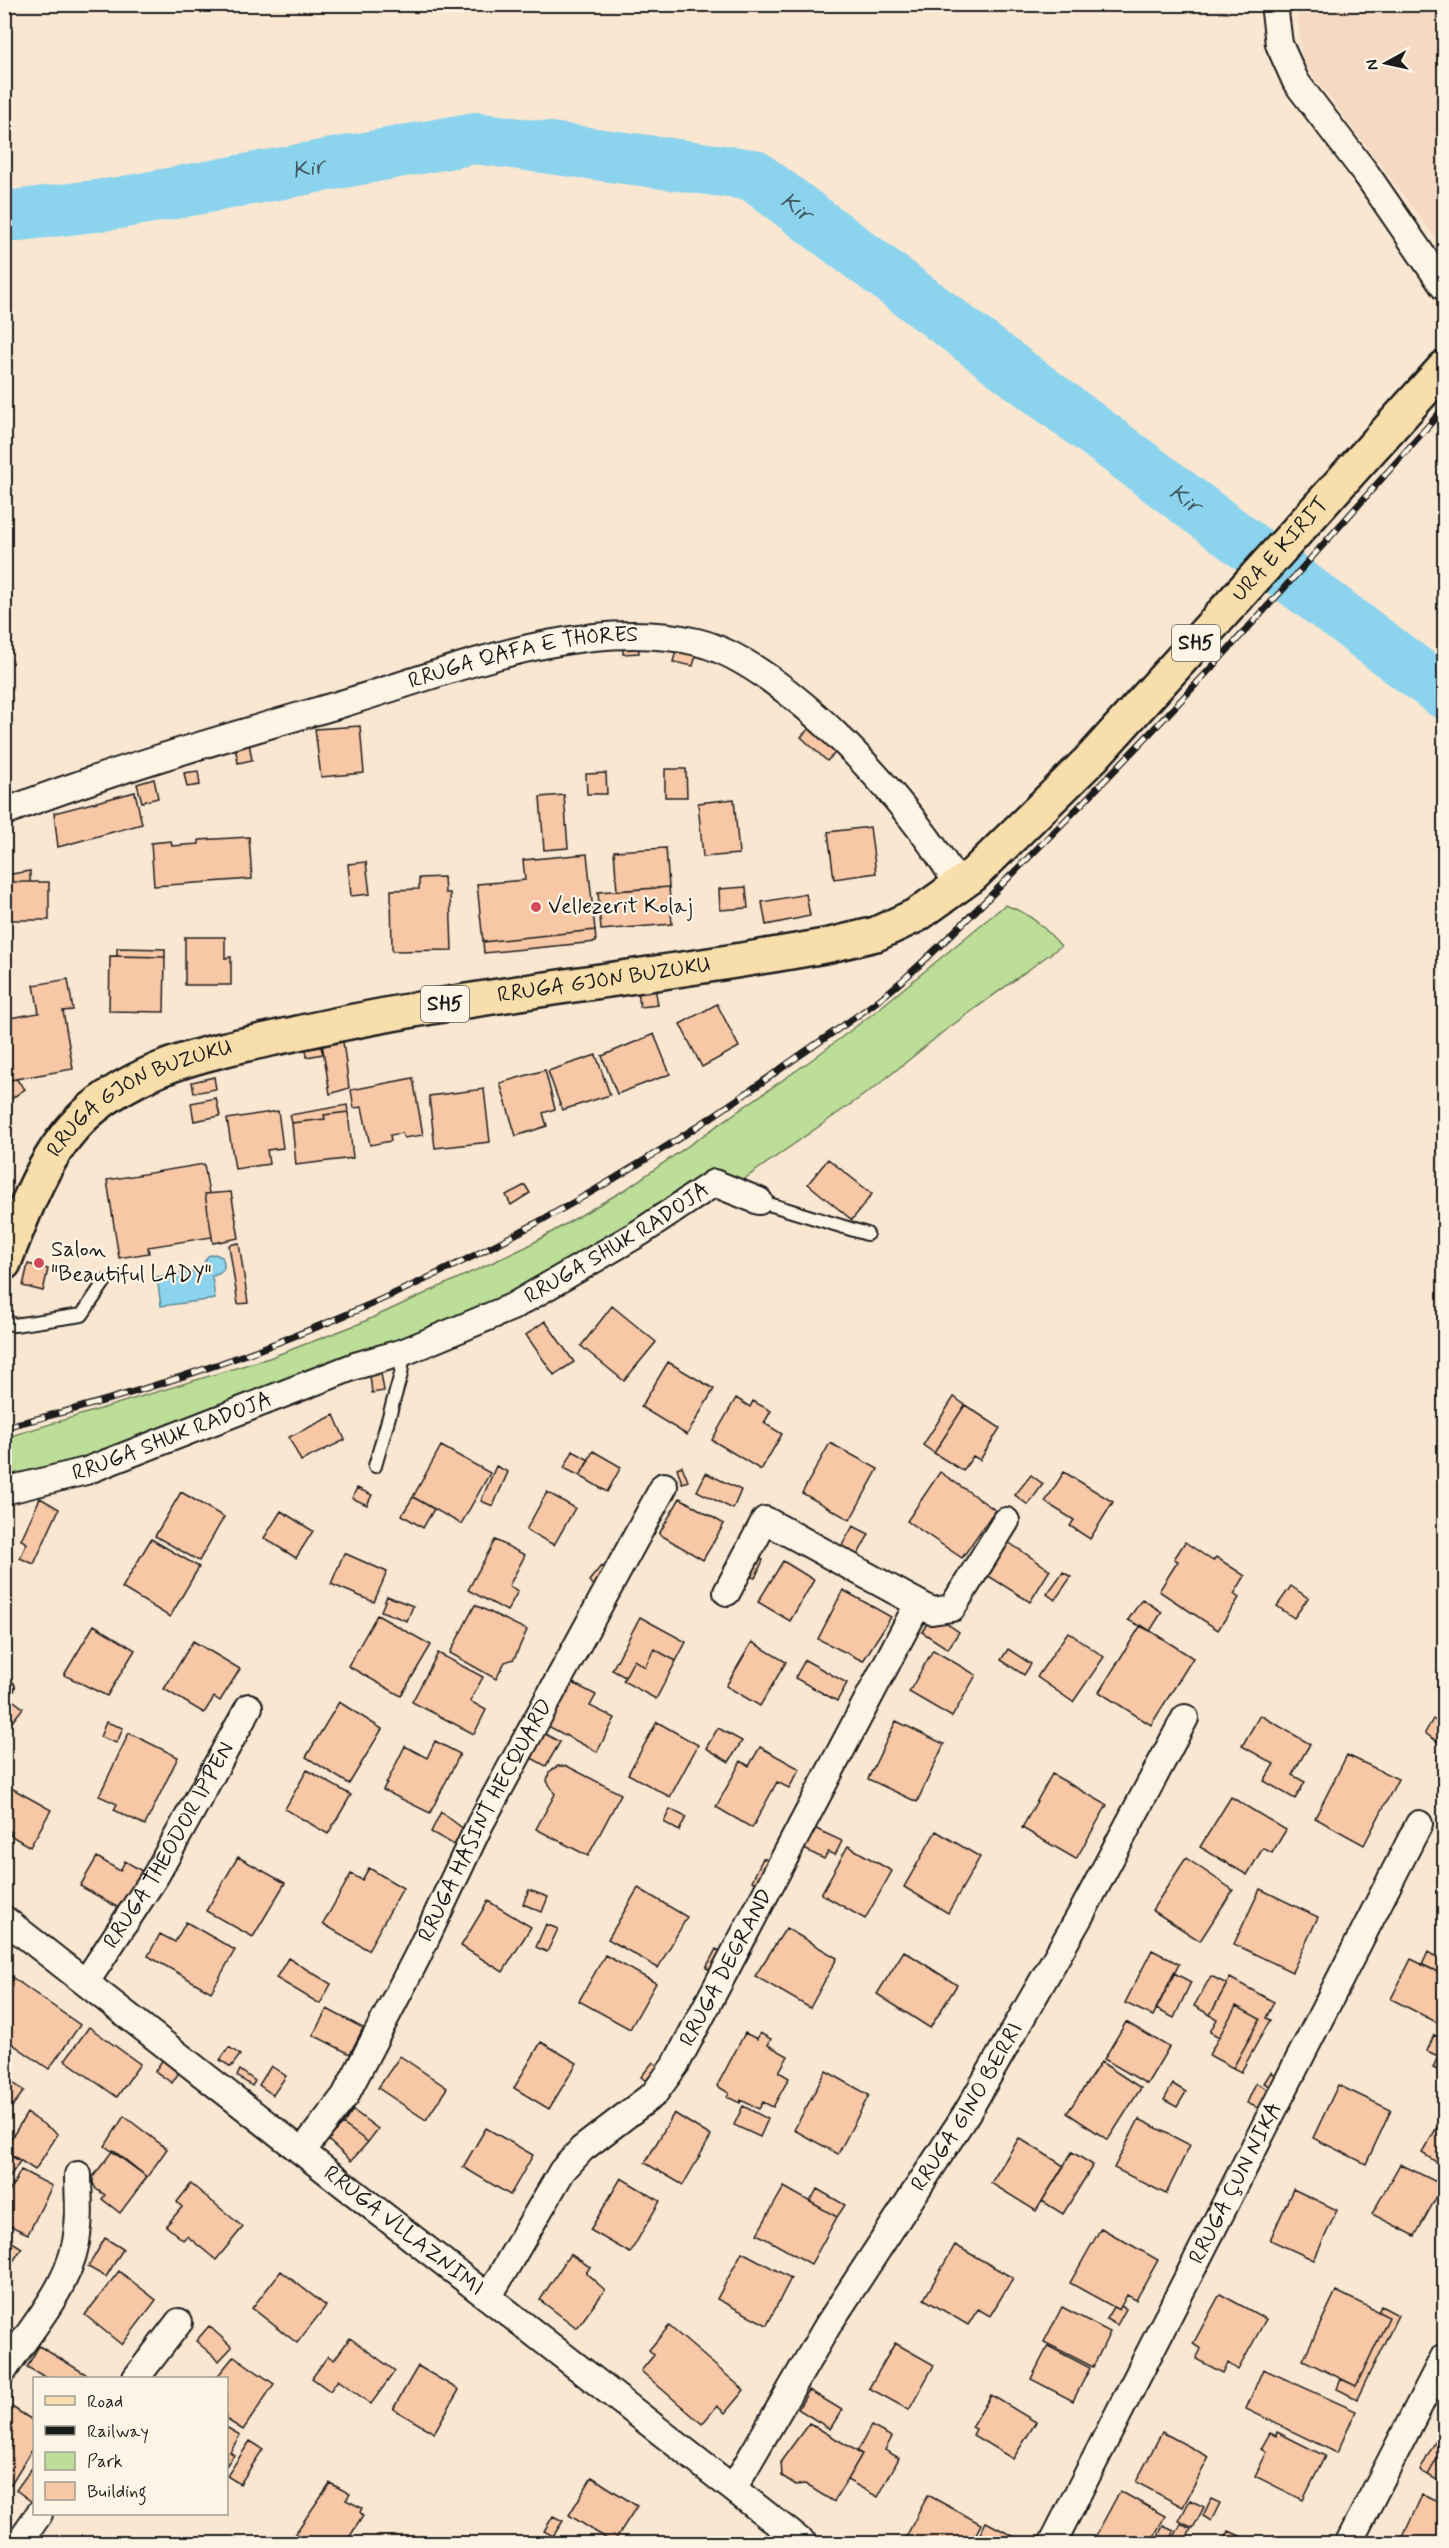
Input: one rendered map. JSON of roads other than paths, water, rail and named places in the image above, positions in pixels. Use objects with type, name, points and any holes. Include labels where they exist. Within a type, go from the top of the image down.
[{"type":"main road","name":"URA E KIRIT","points":[[966,881],[1094,756],[1444,368]]},
{"type":"main road","name":"RRUGA GJON BUZUKU","points":[[4,1263],[28,1204],[55,1152],[84,1116],[119,1088],[157,1069],[193,1057],[387,1013],[830,945],[876,934],[917,915],[966,881]]},
{"type":"street","points":[[1274,4],[1279,44],[1296,82],[1367,175],[1444,287]]},
{"type":"street","name":"RRUGA QAFA E THORES","points":[[4,812],[87,780],[513,652],[594,639],[640,635],[670,637],[700,643],[737,658],[784,691],[819,721],[886,786],[942,856],[966,881]]},
{"type":"street","name":"RRUGA SHUK RADOJA","points":[[4,1491],[86,1471],[355,1366],[404,1352],[512,1307],[641,1232],[714,1183],[759,1201]]},
{"type":"street","name":"RRUGA HASINT HECQUARD","points":[[303,2150],[345,2096],[417,1957],[480,1824],[664,1486]]},
{"type":"street","points":[[727,1592],[765,1520],[932,1611],[952,1608],[1006,1521]]},
{"type":"street","name":"RRUGA DEGRAND","points":[[489,2296],[562,2171],[582,2149],[654,2094],[676,2064],[918,1604]]},
{"type":"street","name":"RRUGA THEODOR IPPEN","points":[[86,1982],[156,1875],[249,1707]]},
{"type":"street","name":"RRUGA GINO BERRI","points":[[734,2487],[828,2325],[968,2111],[1080,1916],[1185,1718]]},
{"type":"street","name":"RRUGA ÇUN NIKA","points":[[1052,2544],[1419,1824]]},
{"type":"street","name":"RRUGA VLLAZNIMI","points":[[4,1919],[303,2150],[804,2544]]},
{"type":"street","points":[[4,2370],[50,2306],[70,2266],[78,2227],[78,2175]]},
{"type":"street","points":[[137,2377],[178,2322]]},
{"type":"street","points":[[1348,2544],[1444,2357]]},
{"type":"street","points":[[18,2544],[38,2515]]},
{"type":"lane","name":"RRUGA SHUK RADOJA","points":[[759,1201],[867,1234]]},
{"type":"lane","points":[[4,1319],[14,1325],[82,1315],[105,1281]]},
{"type":"lane","points":[[375,1466],[401,1374],[404,1352]]},
{"type":"water","points":[[215,1254],[222,1257],[224,1267],[219,1274],[212,1276],[215,1299],[161,1306],[157,1277],[205,1270],[204,1263],[208,1256]]},
{"type":"waterway","name":"Kir","points":[[4,217],[119,203],[475,138],[753,175],[1444,693]]},
{"type":"railway","points":[[4,1427],[108,1400],[211,1367],[311,1329],[410,1287],[506,1239],[599,1187],[691,1131],[859,1015],[904,979],[940,945],[1097,788],[1248,627],[1444,408]]},
{"type":"place","name":"Vellezerit Kolaj","points":[[536,907]]},
{"type":"place","name":"Salon \"Beautiful LADY\"","points":[[39,1263]]}]
